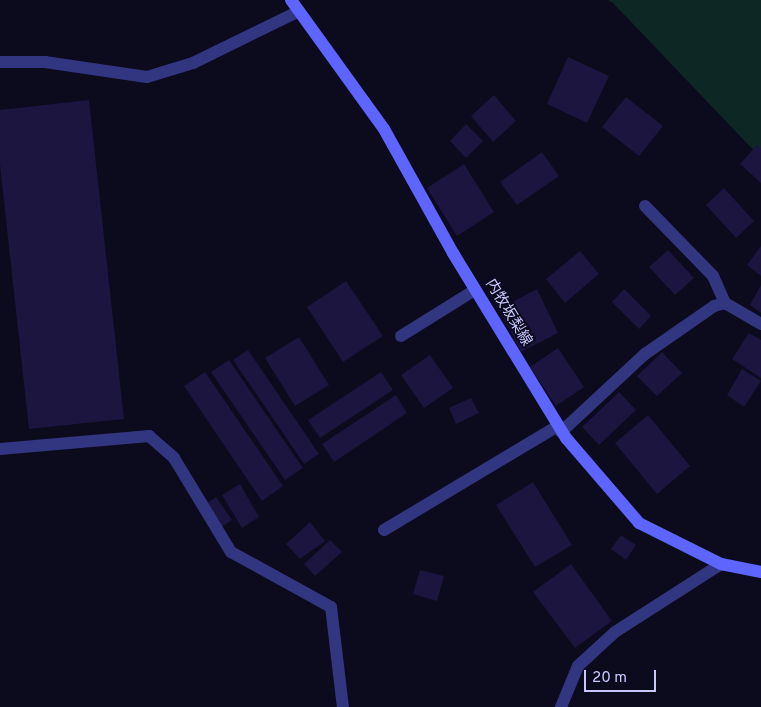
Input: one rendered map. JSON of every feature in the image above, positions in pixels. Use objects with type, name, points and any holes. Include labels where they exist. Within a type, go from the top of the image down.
[{"type":"main road","name":"内牧坂梨線","points":[[291,0],[384,129],[475,290],[560,429],[639,523],[721,564],[761,572]]},
{"type":"street","points":[[0,62],[45,62],[147,77],[193,63],[299,11]]},
{"type":"street","points":[[645,206],[713,276],[725,303],[761,324]]},
{"type":"street","points":[[401,336],[475,290]]},
{"type":"street","points":[[384,530],[560,429],[673,332],[725,303]]},
{"type":"street","points":[[0,449],[149,436],[174,458],[231,552],[331,607],[343,707]]},
{"type":"street","points":[[561,707],[578,666],[616,632],[721,564]]},
{"type":"green space","points":[[608,0],[761,0],[761,158],[613,3]]},
{"type":"building","points":[[568,57],[609,76],[587,123],[547,104]]},
{"type":"building","points":[[494,95],[516,121],[493,142],[471,116]]},
{"type":"building","points":[[626,97],[663,126],[639,156],[602,127]]},
{"type":"building","points":[[89,100],[124,419],[29,429],[0,165],[0,110]]},
{"type":"building","points":[[466,124],[483,141],[466,158],[450,141]]},
{"type":"building","points":[[757,145],[761,149],[761,183],[740,164]]},
{"type":"building","points":[[542,152],[559,176],[517,205],[500,182]]},
{"type":"building","points":[[464,164],[494,212],[457,236],[427,188]]},
{"type":"building","points":[[724,188],[754,221],[736,238],[706,205]]},
{"type":"building","points":[[761,246],[761,276],[747,265]]},
{"type":"building","points":[[668,250],[694,278],[675,295],[649,267]]},
{"type":"building","points":[[580,251],[599,274],[565,303],[546,279]]},
{"type":"building","points":[[346,281],[383,336],[343,362],[307,307]]},
{"type":"building","points":[[761,285],[761,313],[750,305]]},
{"type":"building","points":[[537,289],[558,333],[521,352],[499,309]]},
{"type":"building","points":[[624,289],[651,316],[639,329],[612,302]]},
{"type":"building","points":[[749,333],[761,340],[761,378],[732,359]]},
{"type":"building","points":[[299,337],[329,385],[295,406],[265,358]]},
{"type":"building","points":[[558,348],[584,387],[556,406],[530,367]]},
{"type":"building","points":[[248,350],[319,454],[304,464],[233,360]]},
{"type":"building","points":[[662,352],[682,373],[657,396],[637,376]]},
{"type":"building","points":[[430,355],[453,388],[424,408],[401,375]]},
{"type":"building","points":[[229,360],[303,468],[285,480],[211,372]]},
{"type":"building","points":[[742,369],[761,381],[744,407],[727,395]]},
{"type":"building","points":[[205,372],[283,486],[262,501],[184,386]]},
{"type":"building","points":[[381,372],[393,390],[320,438],[308,420]]},
{"type":"building","points":[[619,392],[636,410],[599,445],[582,427]]},
{"type":"building","points":[[396,395],[407,413],[334,462],[322,444]]},
{"type":"building","points":[[471,398],[479,413],[456,424],[449,408]]},
{"type":"building","points":[[648,415],[690,466],[657,494],[615,443]]},
{"type":"building","points":[[533,482],[572,545],[535,567],[496,505]]},
{"type":"building","points":[[240,484],[259,517],[242,528],[222,495]]},
{"type":"building","points":[[216,497],[232,520],[220,528],[204,505]]},
{"type":"building","points":[[310,522],[325,541],[300,559],[286,544]]},
{"type":"building","points":[[621,535],[636,545],[626,560],[611,549]]},
{"type":"building","points":[[330,540],[342,552],[315,576],[304,564]]},
{"type":"building","points":[[571,564],[612,621],[575,648],[533,592]]},
{"type":"building","points":[[420,570],[444,576],[437,601],[413,594]]}]
